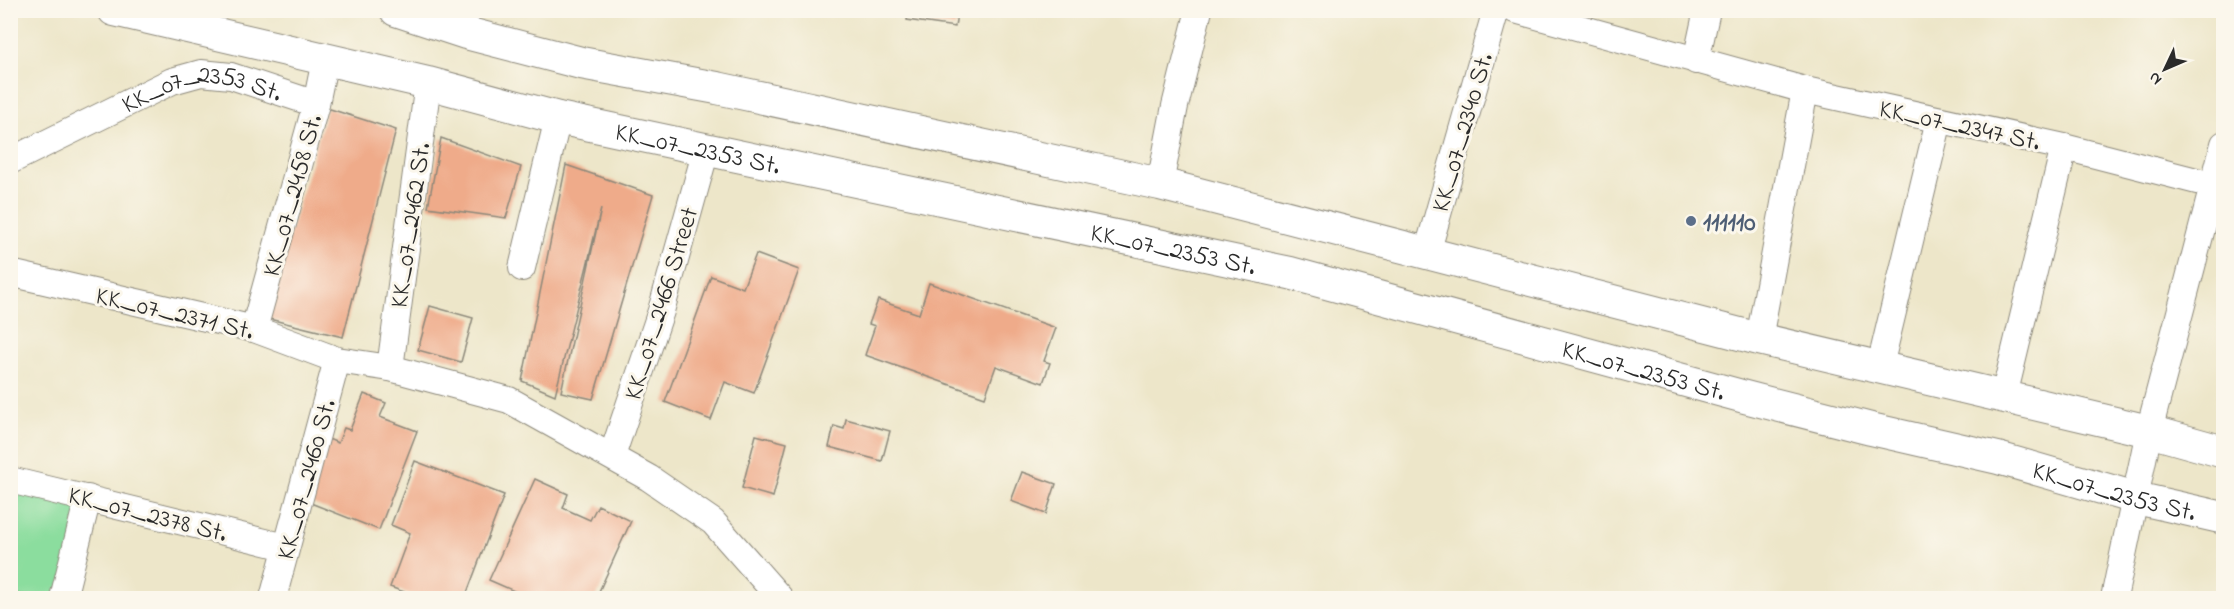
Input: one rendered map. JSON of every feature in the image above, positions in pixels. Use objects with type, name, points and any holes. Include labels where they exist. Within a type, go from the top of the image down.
[{"type":"street","name":"KK_07_2353 St.","points":[[114,10],[428,83],[558,118],[1290,273],[1744,397],[1998,458],[2136,498],[2223,518]]},
{"type":"street","points":[[396,10],[466,33],[581,63],[717,88],[1160,184],[1759,339],[2150,431],[2223,452]]},
{"type":"street","points":[[1160,184],[1175,106],[1199,10]]},
{"type":"street","name":"KK_07_2340 St.","points":[[1426,253],[1496,10]]},
{"type":"street","name":"KK_07_2347 St.","points":[[1515,10],[1696,62],[1805,90],[2064,147],[2218,187]]},
{"type":"street","points":[[1696,62],[1707,10]]},
{"type":"street","name":"KK_07_2458 St.","points":[[254,329],[316,104],[325,60]]},
{"type":"street","name":"KK_07_2353 St.","points":[[10,161],[172,81],[201,73],[231,76],[316,104]]},
{"type":"street","name":"KK_07_2462 St.","points":[[390,368],[428,83]]},
{"type":"street","points":[[1759,339],[1805,90]]},
{"type":"street","points":[[522,268],[558,118]]},
{"type":"street","points":[[1880,366],[1939,120]]},
{"type":"street","points":[[2114,598],[2150,431],[2218,187],[2223,144]]},
{"type":"street","points":[[2004,396],[2064,147]]},
{"type":"street","name":"KK_07_2466 Street","points":[[612,456],[661,311],[706,150]]},
{"type":"street","name":"KK_07_2371 St.","points":[[10,273],[254,329],[337,360],[390,368],[508,400],[649,478],[713,522],[780,598]]},
{"type":"street","name":"KK_07_2460 St.","points":[[273,598],[337,360]]},
{"type":"street","name":"KK_07_2378 St.","points":[[10,480],[286,547]]},
{"type":"street","points":[[63,598],[88,498]]},
{"type":"green space","points":[[11,480],[88,498],[62,598],[11,598]]},
{"type":"building","points":[[908,10],[965,10],[964,15],[957,14],[955,27],[907,20]]},
{"type":"building","points":[[327,108],[396,130],[343,337],[265,318]]},
{"type":"building","points":[[441,138],[521,167],[506,218],[428,207]]},
{"type":"building","points":[[566,165],[653,195],[593,399],[561,392],[601,209],[555,395],[522,381]]},
{"type":"building","points":[[756,254],[799,270],[754,393],[725,382],[711,420],[665,402],[711,276],[743,288]]},
{"type":"building","points":[[929,283],[1056,328],[1044,361],[1050,363],[1043,383],[996,366],[985,397],[865,355],[875,326],[869,324],[878,300],[919,314]]},
{"type":"building","points":[[430,306],[473,318],[461,362],[418,350]]},
{"type":"building","points":[[364,394],[386,403],[380,417],[417,431],[379,530],[303,500],[326,438],[338,443],[344,428],[350,430]]},
{"type":"building","points":[[846,419],[890,431],[882,461],[829,447],[834,426],[844,429]]},
{"type":"building","points":[[756,435],[787,443],[773,497],[742,488]]},
{"type":"building","points":[[415,461],[504,495],[465,598],[421,598],[390,587],[410,533],[391,525]]},
{"type":"building","points":[[1022,472],[1056,484],[1046,514],[1011,501]]},
{"type":"building","points":[[535,479],[568,494],[563,508],[590,520],[598,505],[631,521],[596,598],[530,598],[489,580]]},
{"type":"place","name":"111110","points":[[1691,221]]}]
